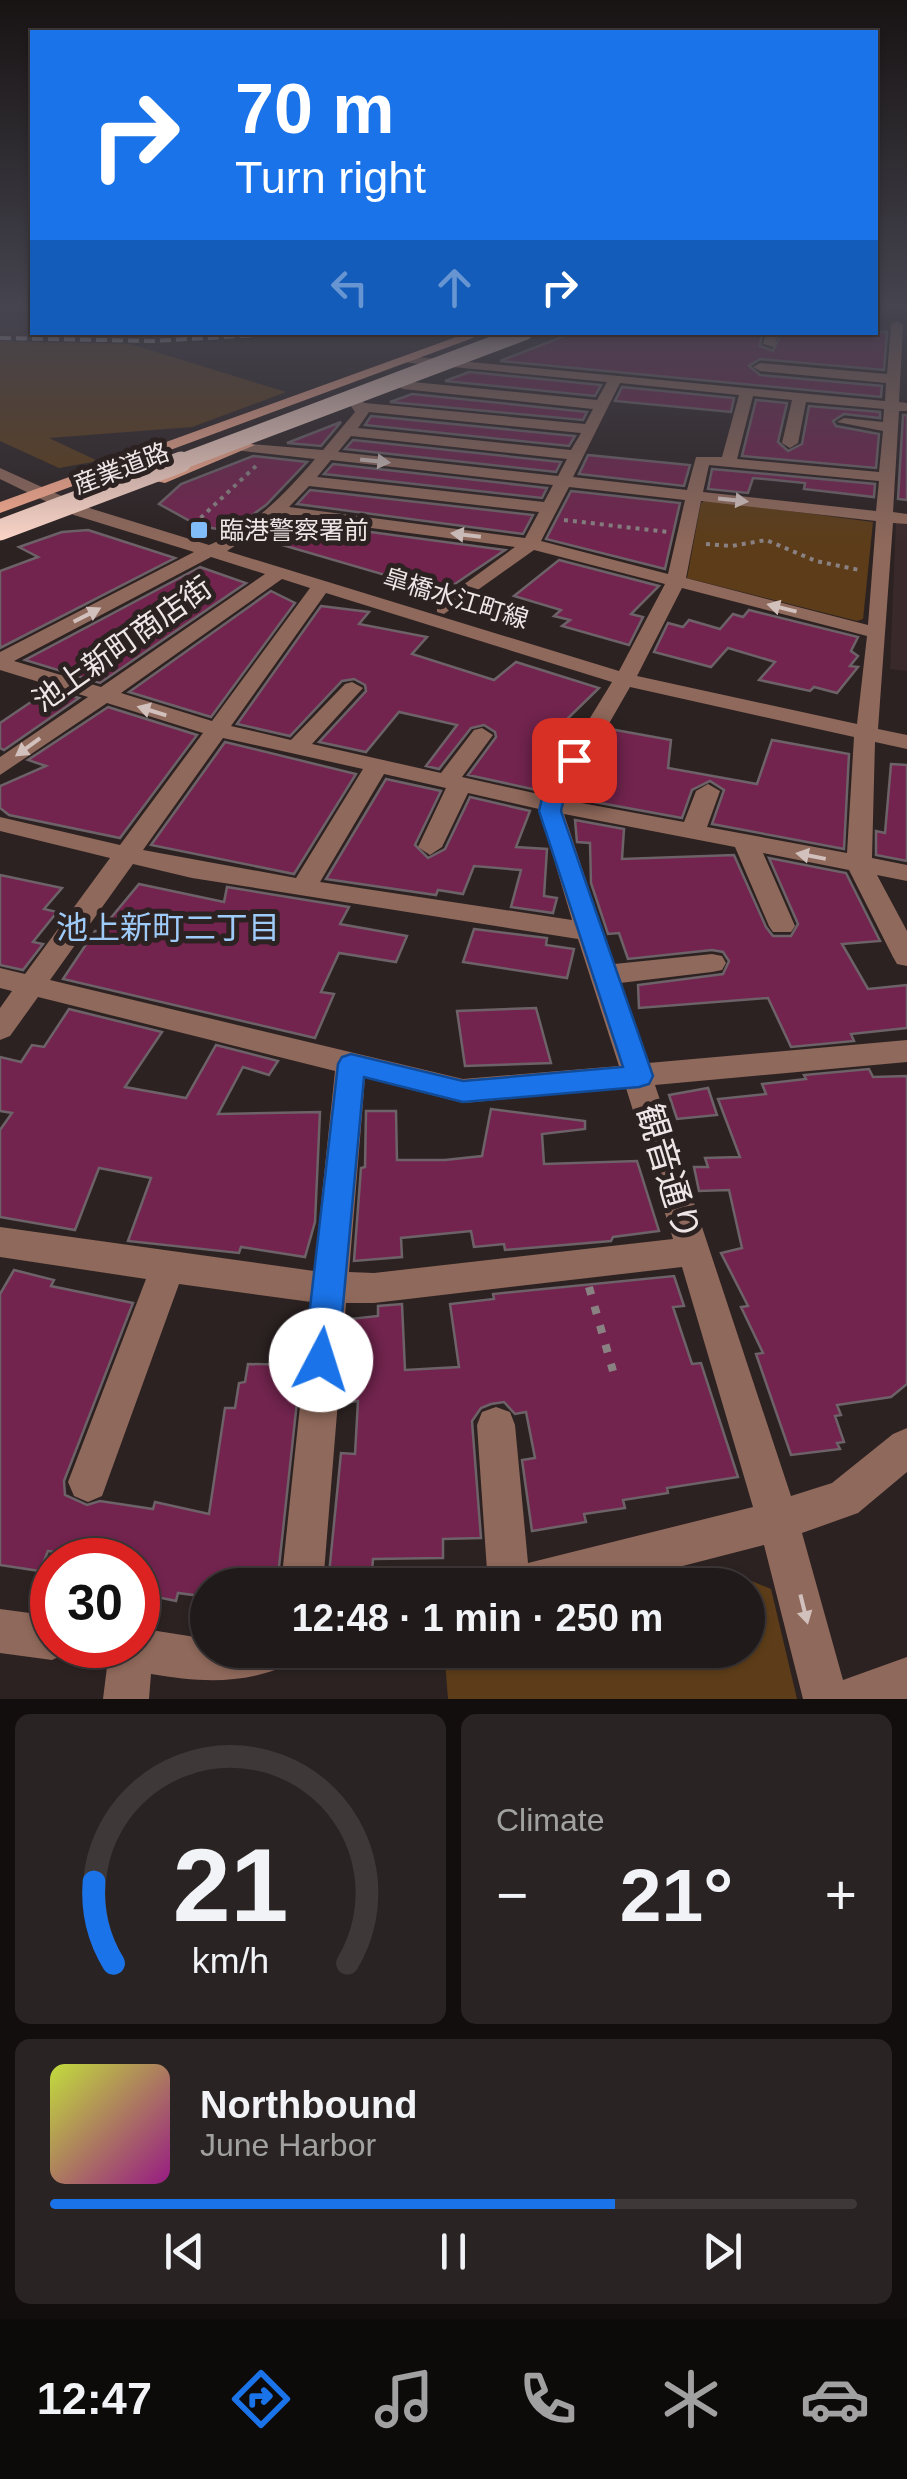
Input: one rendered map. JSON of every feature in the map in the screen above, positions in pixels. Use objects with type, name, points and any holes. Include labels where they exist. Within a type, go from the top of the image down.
[{"type":"highway","points":[[0,518],[349,388]]},
{"type":"highway","points":[[0,530],[376,388]]},
{"type":"main road","name":"産業道路","points":[[0,508],[331,388]]},
{"type":"main road","name":"産業道路","points":[[0,541],[396,388]]},
{"type":"street","points":[[434,388],[601,406]]},
{"type":"street","points":[[444,608],[531,544],[611,388]]},
{"type":"street","points":[[706,388],[900,406],[890,427],[884,477],[859,865],[907,958]]},
{"type":"street","points":[[729,461],[747,392]]},
{"type":"street","points":[[790,443],[800,397]]},
{"type":"street","points":[[0,662],[210,551],[246,538],[326,455],[362,412],[359,405],[590,429]]},
{"type":"street","points":[[844,422],[890,427]]},
{"type":"street","points":[[346,431],[576,456]]},
{"type":"street","points":[[243,446],[907,519]]},
{"type":"street","points":[[0,458],[62,486],[89,507]]},
{"type":"street","points":[[550,804],[628,672],[697,541],[693,496],[702,460],[884,477]]},
{"type":"street","name":"皐橋水江町線","points":[[0,473],[42,492],[210,551],[322,585],[628,672],[866,728],[907,742]]},
{"type":"street","points":[[302,480],[546,513]]},
{"type":"street","name":"皐橋水江町線","points":[[89,507],[444,608],[628,672]]},
{"type":"street","points":[[274,510],[531,544],[876,632]]},
{"type":"street","name":"池上新町商店街","points":[[0,768],[280,572]]},
{"type":"street","points":[[0,1029],[322,585]]},
{"type":"street","points":[[0,662],[216,730],[550,804],[907,873]]},
{"type":"street","points":[[296,748],[352,688]]},
{"type":"street","name":"皐橋水江町線","points":[[866,728],[907,728]]},
{"type":"street","points":[[430,848],[454,783],[482,735]]},
{"type":"street","points":[[303,888],[377,766]]},
{"type":"street","points":[[692,832],[708,791]]},
{"type":"street","name":"観音通り","points":[[550,804],[553,824],[639,1076],[781,1520],[826,1699]]},
{"type":"street","points":[[0,824],[126,856],[589,932]]},
{"type":"street","points":[[746,843],[782,926]]},
{"type":"street","points":[[604,975],[712,963]]},
{"type":"street","points":[[0,978],[463,1091],[907,1051]]},
{"type":"street","points":[[303,1568],[351,1064]]},
{"type":"street","points":[[4,1249],[168,1267],[290,1286],[374,1288],[693,1250]]},
{"type":"street","points":[[88,1482],[168,1267]]},
{"type":"street","points":[[496,1425],[508,1568]]},
{"type":"street","points":[[593,1568],[781,1520],[844,1499],[907,1447]]},
{"type":"street","points":[[0,1631],[30,1635]]},
{"type":"street","points":[[160,1654],[190,1659]]},
{"type":"street","points":[[121,1668],[126,1699]]},
{"type":"street","points":[[853,1699],[907,1679]]},
{"type":"path","points":[[194,524],[273,450]]},
{"type":"path","points":[[546,513],[732,546],[766,540],[807,558],[872,572]]},
{"type":"path","points":[[697,541],[708,532]]},
{"type":"path","points":[[852,582],[859,558]]},
{"type":"path","points":[[582,1264],[613,1371]]},
{"type":"shaded area","points":[[0,388],[274,388],[286,392],[192,427],[49,438],[98,461],[59,468],[0,441]]},
{"type":"shaded area","points":[[707,500],[873,522],[863,619],[857,621],[687,578],[701,503]]},
{"type":"shaded area","points":[[896,522],[907,523],[907,671],[890,669]]},
{"type":"shaded area","points":[[765,1587],[771,1589],[797,1699],[448,1699],[446,1668],[765,1668]]},
{"type":"building","points":[[518,388],[599,388],[595,396]]},
{"type":"building","points":[[621,388],[734,398],[731,412],[615,401]]},
{"type":"building","points":[[789,388],[882,388],[881,397]]},
{"type":"building","points":[[412,394],[587,412],[583,420],[390,402]]},
{"type":"building","points":[[756,400],[787,403],[778,442],[788,451],[802,444],[809,406],[880,412],[880,418],[844,414],[833,421],[836,426],[879,434],[876,468],[742,456]]},
{"type":"building","points":[[903,415],[907,415],[907,500],[898,499]]},
{"type":"building","points":[[371,416],[575,436],[569,446],[365,425]]},
{"type":"building","points":[[341,422],[321,446],[287,443]]},
{"type":"building","points":[[353,440],[561,462],[556,472],[345,449]]},
{"type":"building","points":[[588,455],[690,465],[684,486],[579,474]]},
{"type":"building","points":[[253,456],[307,462],[266,505],[230,531],[199,526],[159,504],[181,484]]},
{"type":"building","points":[[333,464],[547,488],[542,498],[324,474]]},
{"type":"building","points":[[712,469],[875,484],[874,497],[804,489],[805,483],[753,478],[748,493],[708,489]]},
{"type":"building","points":[[310,490],[533,515],[523,534],[297,504]]},
{"type":"building","points":[[571,491],[680,503],[665,569],[546,539]]},
{"type":"building","points":[[281,520],[505,550],[443,592],[255,537]]},
{"type":"building","points":[[88,530],[175,558],[0,648],[0,571],[38,557],[19,547],[62,532]]},
{"type":"building","points":[[559,560],[659,586],[631,614],[643,617],[629,645],[562,626],[570,620],[554,616],[561,610],[514,596]]},
{"type":"building","points":[[200,567],[246,583],[100,683],[25,660]]},
{"type":"building","points":[[271,591],[295,603],[211,717],[129,692]]},
{"type":"building","points":[[321,606],[369,612],[359,624],[427,637],[412,654],[494,680],[516,662],[599,688],[562,724],[577,725],[537,790],[468,775],[496,737],[484,725],[471,728],[439,769],[426,766],[457,725],[399,712],[366,752],[319,742],[366,691],[365,685],[354,679],[342,681],[290,736],[237,724]]},
{"type":"building","points":[[749,610],[858,637],[851,651],[858,656],[850,666],[858,667],[837,693],[759,680],[775,662],[728,648],[711,667],[654,652],[668,623],[683,627],[689,620],[720,629],[733,614],[743,617]]},
{"type":"building","points":[[50,689],[79,698],[4,750],[0,748],[0,723]]},
{"type":"building","points":[[108,707],[197,735],[120,838],[9,815],[0,808],[0,786],[46,766],[28,760]]},
{"type":"building","points":[[610,729],[671,740],[668,768],[757,784],[772,740],[849,754],[844,849],[712,824],[724,790],[710,781],[692,790],[682,818],[578,799],[582,778],[596,781]]},
{"type":"building","points":[[225,742],[356,774],[294,874],[151,845]]},
{"type":"building","points":[[891,764],[907,765],[907,861],[876,855],[876,831],[885,833]]},
{"type":"building","points":[[386,779],[441,791],[415,845],[428,858],[445,849],[470,797],[530,811],[516,847],[547,849],[544,896],[557,898],[553,913],[511,907],[521,870],[474,866],[463,894],[438,890],[436,895],[326,879]]},
{"type":"building","points":[[575,820],[624,829],[622,859],[734,855],[773,936],[791,936],[798,924],[769,858],[846,873],[880,941],[842,944],[868,989],[907,985],[907,1028],[851,1034],[854,1041],[791,1047],[768,998],[639,1008],[638,985],[723,974],[729,961],[723,952],[712,950],[628,959],[619,933],[608,934],[591,883],[590,843],[577,842]]},
{"type":"building","points":[[0,875],[62,888],[44,909],[57,912],[33,942],[43,944],[23,970],[0,965]]},
{"type":"building","points":[[139,884],[224,902],[227,887],[349,907],[340,924],[407,936],[396,962],[339,953],[321,992],[334,994],[315,1038],[63,979],[95,931],[100,931]]},
{"type":"building","points":[[474,929],[547,938],[546,945],[574,949],[567,978],[463,962]]},
{"type":"building","points":[[536,1008],[551,1063],[465,1066],[457,1011]]},
{"type":"building","points":[[69,1009],[162,1032],[125,1087],[186,1098],[216,1045],[278,1061],[269,1075],[243,1067],[218,1114],[320,1112],[315,1222],[305,1257],[241,1247],[239,1253],[128,1241],[151,1178],[99,1168],[75,1230],[0,1217],[0,1130],[12,1113],[0,1111],[0,1057],[21,1062],[32,1045],[44,1047]]},
{"type":"building","points":[[869,1069],[873,1077],[907,1076],[907,1384],[891,1397],[837,1405],[841,1415],[835,1416],[844,1442],[837,1443],[840,1449],[791,1455],[756,1354],[763,1353],[741,1307],[748,1306],[721,1253],[742,1248],[729,1190],[699,1191],[694,1167],[708,1167],[705,1158],[740,1157],[718,1099],[766,1094],[762,1084],[806,1079],[804,1075]]},
{"type":"building","points":[[708,1088],[717,1115],[677,1119],[669,1095]]},
{"type":"building","points":[[491,1109],[585,1121],[585,1129],[542,1134],[544,1164],[637,1161],[659,1231],[613,1237],[611,1241],[505,1250],[504,1244],[474,1247],[471,1231],[401,1238],[402,1257],[354,1261],[361,1168],[365,1167],[366,1111],[396,1111],[397,1160],[445,1160],[482,1156]]},
{"type":"building","points":[[14,1270],[54,1280],[51,1286],[133,1303],[64,1481],[65,1495],[87,1505],[100,1501],[153,1509],[155,1502],[209,1514],[225,1408],[235,1408],[239,1383],[245,1382],[248,1364],[301,1365],[279,1568],[190,1568],[190,1595],[178,1593],[176,1601],[160,1598],[160,1538],[30,1538],[30,1570],[0,1565],[0,1294]]},
{"type":"building","points":[[674,1276],[684,1306],[673,1307],[692,1364],[701,1363],[738,1477],[667,1488],[668,1493],[623,1500],[625,1508],[584,1514],[586,1522],[532,1531],[522,1460],[535,1458],[526,1412],[515,1414],[504,1402],[491,1404],[481,1408],[472,1421],[481,1538],[443,1539],[443,1558],[373,1559],[372,1568],[330,1568],[341,1453],[355,1454],[358,1401],[342,1403],[347,1339],[352,1338],[350,1319],[378,1316],[378,1306],[402,1304],[405,1370],[459,1367],[450,1304],[494,1299],[493,1294]]},
{"type":"place","name":"臨港警察署前","points":[[199,530]]},
{"type":"district","name":"池上新町二丁目","points":[[168,928]]},
{"type":"route","points":[[321,1360],[351,1064],[463,1091],[639,1076],[550,811],[554,794],[574,760]]}]
